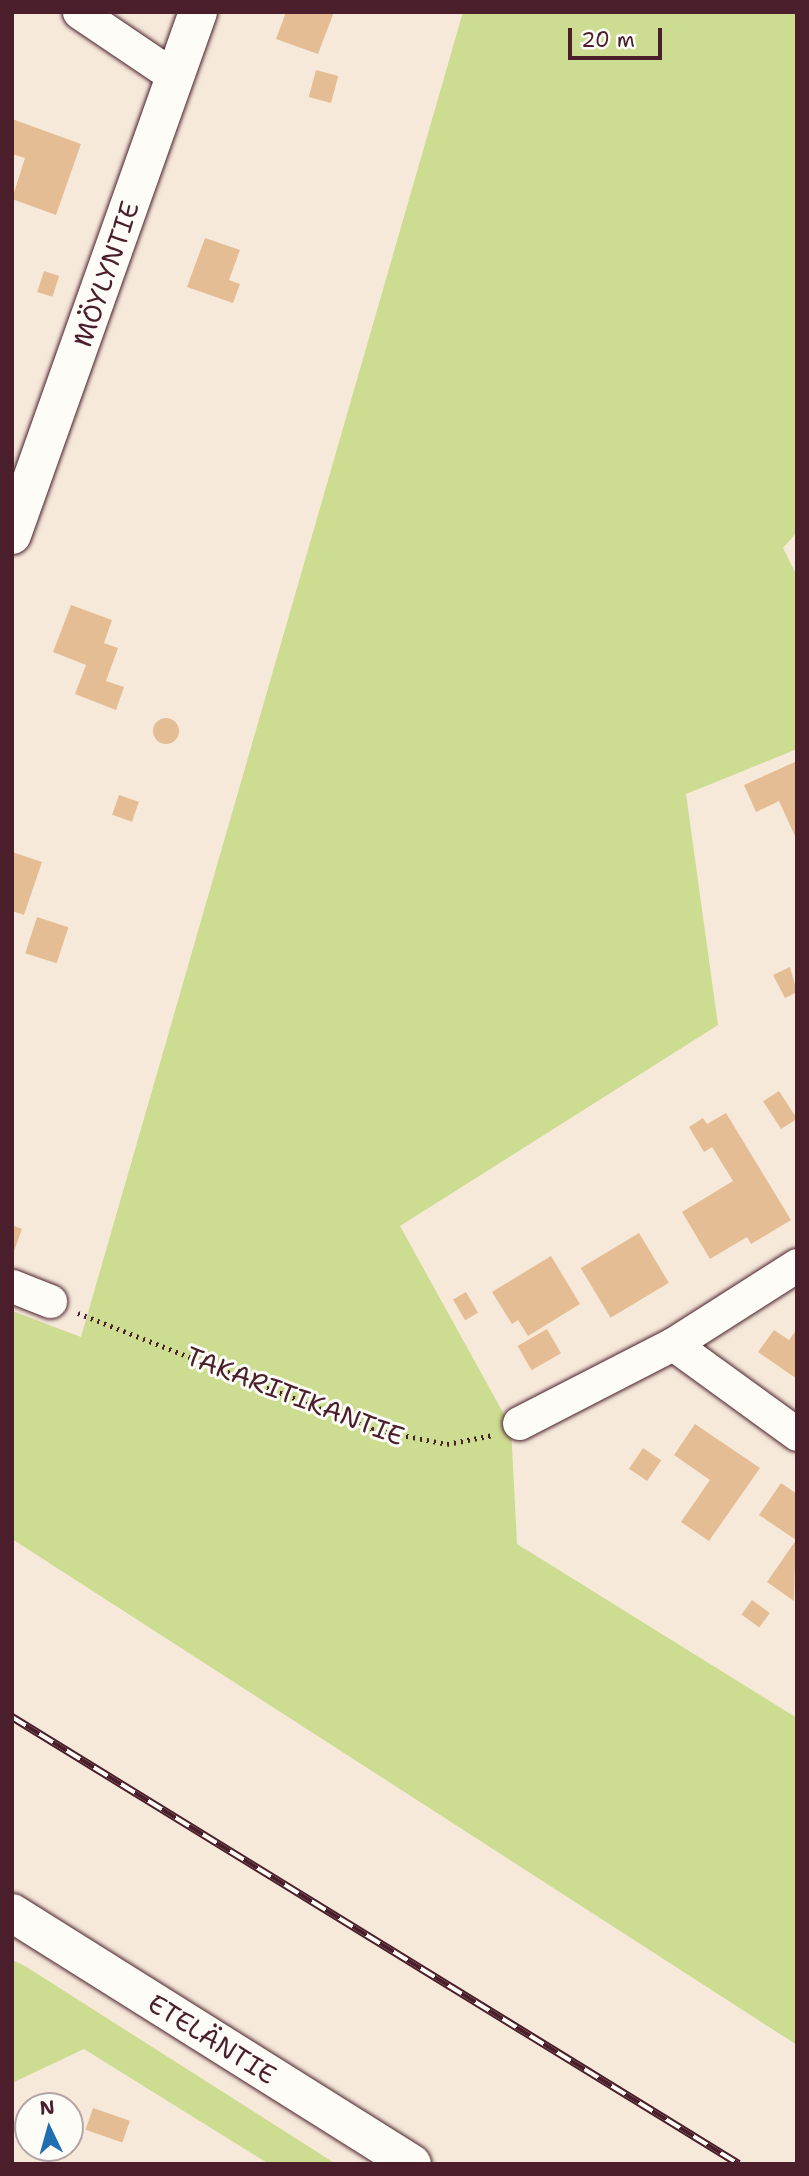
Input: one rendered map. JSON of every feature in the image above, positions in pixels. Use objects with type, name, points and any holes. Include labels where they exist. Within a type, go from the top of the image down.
[{"type":"street","points":[[79,12],[174,76]]},
{"type":"street","name":"MÖYLYNTIE","points":[[12,535],[198,12]]},
{"type":"street","points":[[519,1423],[673,1344],[797,1265]]},
{"type":"street","points":[[12,1286],[50,1301]]},
{"type":"street","points":[[673,1344],[797,1434]]},
{"type":"street","name":"ETELÄNTIE","points":[[12,1913],[412,2164]]},
{"type":"path","name":"TAKARITIKANTIE","points":[[50,1301],[372,1429],[417,1441],[472,1441],[519,1423]]},
{"type":"green space","points":[[463,12],[797,12],[797,532],[783,548],[797,576],[797,749],[686,794],[718,1025],[400,1226],[511,1427],[517,1544],[797,1718],[797,2045],[12,1539],[12,1311],[81,1337]]},
{"type":"green space","points":[[12,1960],[336,2164],[269,2164],[84,2049],[12,2083]]},
{"type":"building","points":[[286,12],[334,12],[318,54],[276,39]]},
{"type":"building","points":[[316,70],[338,76],[331,103],[309,97]]},
{"type":"building","points":[[12,119],[81,144],[56,215],[12,199],[25,158],[12,154]]},
{"type":"building","points":[[205,238],[240,250],[229,280],[240,284],[233,303],[187,287]]},
{"type":"building","points":[[44,271],[59,276],[52,297],[37,292]]},
{"type":"building","points":[[71,605],[112,620],[104,643],[118,648],[106,681],[124,687],[116,710],[75,694],[86,665],[53,652]]},
{"type":"building","points":[[166,718],[175,722],[179,731],[175,740],[166,744],[157,740],[153,731],[157,722]]},
{"type":"building","points":[[797,761],[795,836],[779,801],[756,812],[744,785]]},
{"type":"building","points":[[119,795],[139,802],[132,822],[112,815]]},
{"type":"building","points":[[12,852],[42,862],[24,915],[12,911]]},
{"type":"building","points":[[37,917],[68,927],[57,963],[25,953]]},
{"type":"building","points":[[790,967],[797,992],[785,998],[773,975]]},
{"type":"building","points":[[779,1091],[797,1119],[781,1129],[763,1101]]},
{"type":"building","points":[[726,1113],[791,1220],[751,1244],[747,1237],[710,1259],[682,1212],[733,1181],[712,1147],[704,1152],[689,1127],[703,1118],[707,1124]]},
{"type":"building","points":[[12,1225],[22,1229],[13,1254],[12,1254]]},
{"type":"building","points":[[639,1233],[669,1283],[611,1318],[581,1268]]},
{"type":"building","points":[[551,1256],[580,1304],[528,1336],[518,1320],[512,1324],[492,1292]]},
{"type":"building","points":[[466,1292],[478,1313],[465,1320],[453,1300]]},
{"type":"building","points":[[547,1329],[561,1353],[532,1370],[518,1346]]},
{"type":"building","points":[[797,1329],[797,1379],[758,1352],[774,1330],[789,1340]]},
{"type":"building","points":[[695,1424],[760,1468],[709,1541],[681,1522],[710,1480],[674,1455]]},
{"type":"building","points":[[643,1448],[661,1460],[647,1481],[629,1469]]},
{"type":"building","points":[[781,1483],[797,1494],[796,1540],[759,1515]]},
{"type":"building","points":[[796,1540],[794,1601],[767,1582]]},
{"type":"building","points":[[752,1600],[770,1613],[759,1627],[741,1615]]},
{"type":"building","points":[[93,2108],[130,2121],[122,2142],[86,2130]]},
{"type":"railway","points":[[12,1717],[739,2164]]}]
